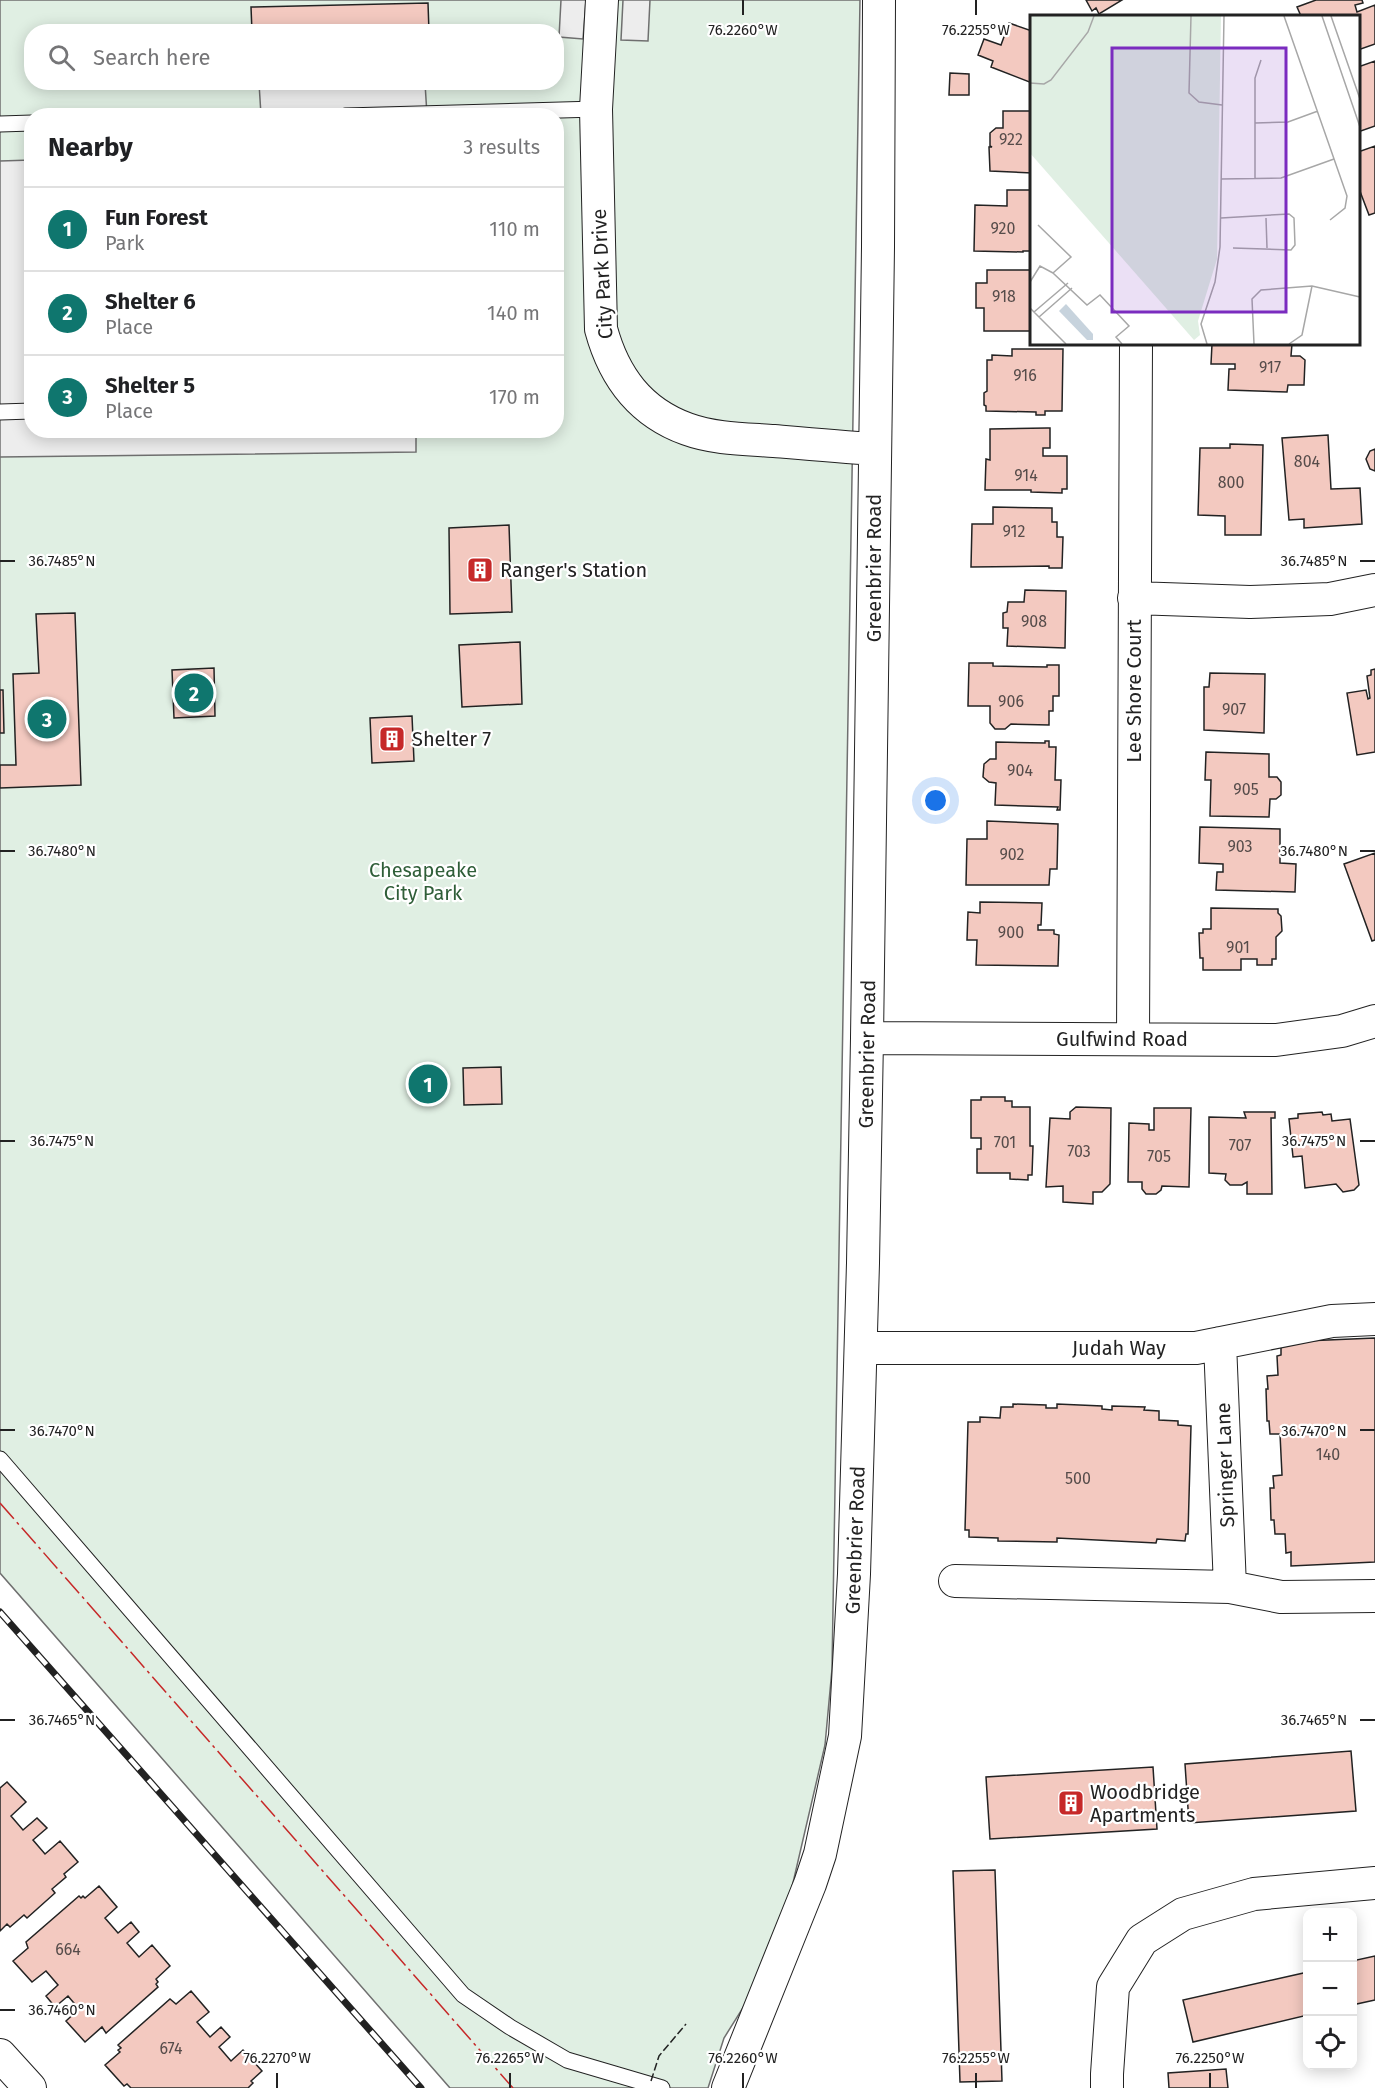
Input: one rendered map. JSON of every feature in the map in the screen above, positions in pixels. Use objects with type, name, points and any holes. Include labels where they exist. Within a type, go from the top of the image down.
[{"type":"street","name":"City Park Drive","points":[[602,0],[596,109],[601,329],[608,354],[626,386],[653,411],[688,429],[727,437],[875,449]]},
{"type":"street","name":"Greenbrier Road","points":[[728,2088],[820,1854],[845,1736],[854,1574],[861,1348],[875,449],[879,0]]},
{"type":"street","name":"Lee Shore Court","points":[[1133,1039],[1136,345]]},
{"type":"street","points":[[1134,598],[1250,602],[1330,599],[1375,590]]},
{"type":"street","name":"Gulfwind Road","points":[[867,1038],[1276,1040],[1342,1031],[1375,1021]]},
{"type":"street","name":"Judah Way","points":[[861,1348],[1196,1348],[1332,1321],[1375,1319]]},
{"type":"street","name":"Springer Lane","points":[[1220,1343],[1230,1587]]},
{"type":"street","points":[[955,1581],[1230,1587],[1281,1597],[1375,1596]]},
{"type":"street","points":[[1107,2088],[1113,1987],[1142,1940],[1184,1914],[1254,1894],[1375,1883]]},
{"type":"street","points":[[0,2055],[30,2088]]},
{"type":"lane","points":[[564,110],[596,109]]},
{"type":"lane","points":[[0,124],[24,123]]},
{"type":"lane","points":[[0,412],[24,411]]},
{"type":"lane","points":[[0,1459],[463,1995],[510,2027],[567,2060],[662,2088]]},
{"type":"green space","name":"Chesapeake City Park","points":[[0,0],[860,0],[832,1669],[825,1745],[792,1887],[756,1987],[724,2038],[708,2088],[450,2088],[0,1573]]},
{"type":"shaded area","points":[[561,0],[586,0],[583,39],[564,37],[564,24],[560,24]]},
{"type":"shaded area","points":[[623,0],[650,0],[648,41],[621,40]]},
{"type":"shaded area","points":[[259,90],[425,90],[427,108],[261,108]]},
{"type":"shaded area","points":[[24,160],[24,438],[416,438],[416,452],[0,457],[0,161]]},
{"type":"building","points":[[1086,0],[1122,0],[1099,14],[1096,8],[1092,11]]},
{"type":"building","points":[[1316,0],[1362,0],[1363,3],[1355,5],[1357,12],[1375,5],[1375,44],[1360,49],[1360,15],[1301,15],[1297,7]]},
{"type":"building","points":[[428,3],[429,24],[252,24],[251,7]]},
{"type":"building","points":[[1009,23],[1030,30],[1030,82],[991,67],[993,61],[978,55],[984,39],[1001,45]]},
{"type":"building","points":[[1375,61],[1375,126],[1360,131],[1360,66]]},
{"type":"building","points":[[950,73],[969,74],[969,95],[949,95]]},
{"type":"building","points":[[1003,111],[1030,111],[1030,173],[990,171],[989,147],[992,147],[990,146],[990,133],[996,128],[1003,128]]},
{"type":"building","points":[[1375,146],[1375,213],[1369,215],[1360,191],[1360,151]]},
{"type":"building","points":[[1007,190],[1030,190],[1030,251],[974,251],[975,205],[1007,206]]},
{"type":"building","points":[[987,270],[1030,270],[1030,331],[984,331],[984,308],[976,308],[976,283],[987,283]]},
{"type":"building","points":[[1212,345],[1292,345],[1291,356],[1300,356],[1305,360],[1304,385],[1288,385],[1287,392],[1228,390],[1229,369],[1235,369],[1235,364],[1211,364]]},
{"type":"building","points":[[1012,349],[1063,349],[1062,411],[1045,411],[1045,415],[1036,415],[1036,412],[986,411],[984,393],[987,391],[987,360],[992,360],[992,355],[1012,356]]},
{"type":"building","points":[[1050,428],[1050,448],[1043,448],[1043,456],[1067,456],[1067,489],[1062,489],[1062,493],[985,490],[986,459],[990,460],[990,429]]},
{"type":"building","points":[[1328,435],[1331,489],[1360,488],[1362,524],[1304,528],[1304,519],[1289,520],[1282,438]]},
{"type":"building","points":[[1230,444],[1263,445],[1261,535],[1225,535],[1225,516],[1198,515],[1200,448],[1230,448]]},
{"type":"building","points":[[1375,449],[1375,471],[1370,469],[1366,459],[1370,451]]},
{"type":"building","points":[[993,507],[1052,508],[1052,522],[1057,522],[1057,537],[1063,537],[1062,568],[1049,568],[1049,566],[971,567],[972,524],[993,524]]},
{"type":"building","name":"Ranger's Station","points":[[509,525],[512,612],[450,614],[449,528]]},
{"type":"building","points":[[1025,590],[1066,591],[1065,648],[1007,646],[1008,628],[1003,628],[1003,613],[1007,612],[1008,602],[1024,602]]},
{"type":"building","points":[[75,613],[81,785],[0,788],[0,765],[16,765],[13,674],[39,673],[36,614]]},
{"type":"building","points":[[520,642],[522,704],[462,707],[459,645]]},
{"type":"building","points":[[969,663],[993,663],[993,666],[1047,667],[1047,665],[1059,665],[1059,696],[1053,696],[1053,711],[1049,711],[1049,725],[1011,724],[1005,729],[995,729],[990,723],[990,706],[968,706]]},
{"type":"building","points":[[214,668],[215,716],[174,718],[172,670]]},
{"type":"building","points":[[1375,669],[1375,752],[1357,755],[1347,693],[1366,690],[1368,699],[1370,698],[1367,676],[1371,675],[1371,670]]},
{"type":"building","points":[[1210,673],[1265,674],[1264,733],[1204,730],[1204,687],[1209,687]]},
{"type":"building","points":[[0,690],[3,690],[4,733],[0,733]]},
{"type":"building","name":"Shelter 7","points":[[412,716],[414,761],[372,763],[370,718]]},
{"type":"building","points":[[1049,741],[1049,747],[1056,747],[1055,780],[1061,780],[1060,810],[1057,810],[1058,807],[995,805],[996,783],[989,782],[983,777],[984,764],[990,759],[996,759],[996,742],[1045,743]]},
{"type":"building","points":[[1206,752],[1269,754],[1269,777],[1277,777],[1281,782],[1281,795],[1276,799],[1270,799],[1269,817],[1210,816],[1211,780],[1205,780]]},
{"type":"building","points":[[987,821],[1058,824],[1057,869],[1050,869],[1049,885],[966,885],[967,839],[987,839]]},
{"type":"building","points":[[1200,827],[1280,829],[1280,863],[1296,864],[1295,892],[1216,890],[1217,872],[1223,872],[1223,864],[1199,863]]},
{"type":"building","points":[[1375,853],[1375,940],[1372,941],[1344,864]]},
{"type":"building","points":[[980,902],[1042,903],[1041,925],[1038,925],[1038,930],[1054,930],[1054,934],[1059,935],[1058,966],[976,965],[977,940],[967,940],[968,912],[980,913]]},
{"type":"building","points":[[1211,908],[1278,909],[1282,931],[1276,937],[1276,959],[1272,959],[1272,965],[1257,965],[1257,959],[1241,959],[1241,970],[1203,970],[1199,933],[1203,933],[1203,929],[1211,929]]},
{"type":"building","points":[[501,1067],[502,1104],[464,1105],[463,1068]]},
{"type":"building","points":[[981,1097],[1005,1097],[1005,1101],[1012,1101],[1012,1107],[1030,1107],[1030,1146],[1033,1146],[1032,1175],[1028,1175],[1028,1180],[1010,1179],[1010,1173],[977,1173],[977,1149],[981,1149],[981,1138],[971,1138],[971,1100],[981,1100]]},
{"type":"building","points":[[1076,1107],[1111,1108],[1110,1184],[1102,1192],[1093,1192],[1093,1204],[1063,1202],[1063,1186],[1046,1187],[1050,1118],[1070,1119],[1070,1112]]},
{"type":"building","points":[[1154,1108],[1191,1108],[1189,1187],[1162,1186],[1156,1194],[1146,1194],[1142,1189],[1142,1182],[1128,1182],[1129,1123],[1149,1124],[1149,1130],[1154,1130]]},
{"type":"building","points":[[1244,1112],[1275,1112],[1275,1118],[1271,1118],[1272,1194],[1247,1194],[1247,1182],[1242,1185],[1230,1185],[1225,1180],[1226,1174],[1209,1173],[1209,1117],[1246,1118]]},
{"type":"building","points":[[1322,1112],[1323,1115],[1331,1114],[1332,1121],[1350,1119],[1359,1185],[1354,1190],[1343,1192],[1336,1184],[1305,1188],[1302,1156],[1293,1157],[1289,1119],[1298,1118],[1298,1114]]},
{"type":"building","points":[[1375,1338],[1375,1562],[1291,1566],[1291,1552],[1286,1553],[1285,1534],[1275,1534],[1274,1520],[1271,1520],[1270,1488],[1274,1488],[1273,1476],[1282,1475],[1280,1434],[1270,1434],[1269,1421],[1267,1421],[1267,1376],[1278,1375],[1277,1356],[1281,1355],[1281,1342]]},
{"type":"building","points":[[1013,1404],[1046,1405],[1046,1408],[1057,1408],[1057,1404],[1102,1406],[1102,1409],[1112,1410],[1112,1406],[1145,1407],[1144,1410],[1159,1411],[1159,1420],[1178,1421],[1178,1425],[1191,1426],[1188,1534],[1186,1534],[1185,1541],[1157,1539],[1156,1543],[1057,1538],[1057,1542],[998,1541],[998,1538],[969,1537],[969,1530],[965,1530],[968,1422],[980,1422],[980,1417],[1000,1418],[1001,1407],[1013,1407]]},
{"type":"building","points":[[1351,1751],[1356,1811],[1189,1823],[1185,1764]]},
{"type":"building","name":"Woodbridge Apartments","points":[[1153,1767],[1157,1829],[990,1839],[986,1777]]},
{"type":"building","points":[[7,1782],[26,1802],[11,1816],[23,1830],[37,1818],[47,1828],[33,1840],[45,1854],[60,1841],[78,1862],[52,1889],[55,1893],[27,1918],[24,1915],[10,1927],[7,1924],[0,1931],[0,1788]]},
{"type":"building","points":[[995,1870],[1002,2081],[960,2082],[953,1871]]},
{"type":"building","points":[[99,1886],[117,1907],[105,1918],[118,1933],[131,1922],[139,1932],[127,1943],[139,1957],[152,1945],[170,1966],[156,1979],[158,1987],[106,2033],[102,2027],[85,2042],[66,2021],[79,2009],[68,1996],[55,2007],[46,1996],[58,1985],[46,1971],[32,1982],[13,1961],[28,1948],[26,1942],[79,1896],[85,1898]]},
{"type":"building","points":[[1375,1956],[1375,2000],[1357,2004],[1357,1962],[1357,1960]]},
{"type":"building","points":[[1303,1973],[1303,2016],[1193,2042],[1183,2000]]},
{"type":"building","points":[[191,1991],[209,2012],[197,2022],[210,2037],[221,2027],[230,2037],[219,2047],[231,2061],[243,2050],[262,2071],[251,2081],[253,2083],[248,2088],[131,2088],[127,2084],[124,2086],[105,2065],[120,2052],[118,2050],[121,2048],[118,2045],[170,1999],[176,2004]]},
{"type":"building","points":[[1226,2069],[1228,2088],[1169,2088],[1168,2073]]},
{"type":"railway","points":[[0,1612],[421,2088]]},
{"type":"fence","points":[[651,2081],[659,2056],[686,2024]]},
{"type":"power","points":[[0,1503],[513,2088]]},
{"type":"place","name":"Ranger's Station","points":[[480,570]]},
{"type":"place","name":"Shelter 6","points":[[194,693]]},
{"type":"place","name":"Shelter 5","points":[[47,719]]},
{"type":"place","name":"Shelter 7","points":[[392,739]]},
{"type":"place","name":"Fun Forest","points":[[428,1084]]},
{"type":"place","name":"Woodbridge Apartments","points":[[1071,1803]]}]
